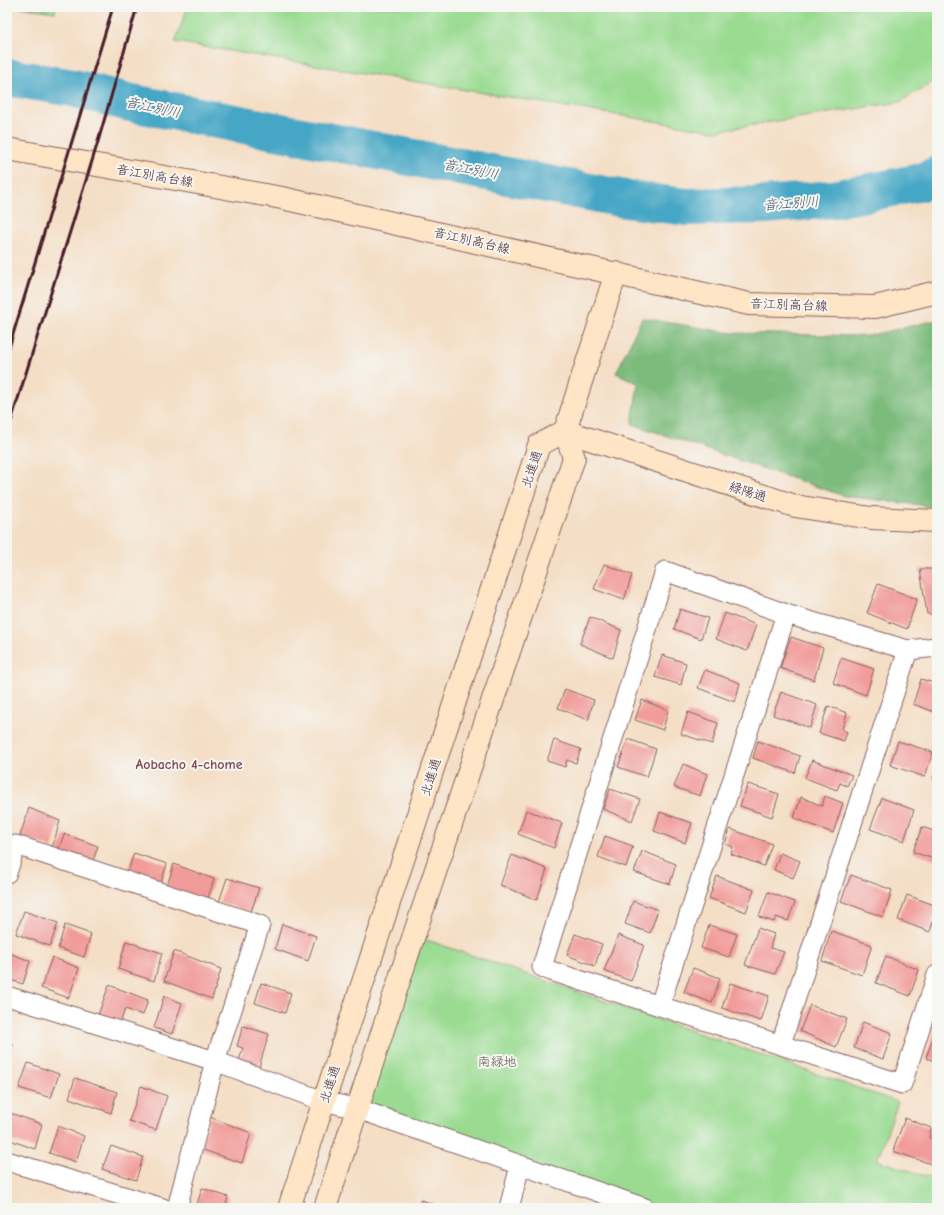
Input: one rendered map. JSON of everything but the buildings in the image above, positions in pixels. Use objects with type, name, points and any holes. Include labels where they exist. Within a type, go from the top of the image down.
[{"type":"street","name":"音江別高台線","points":[[7,149],[282,198],[749,304],[875,307],[937,292]]},
{"type":"street","points":[[325,1208],[574,458],[565,431],[616,273]]},
{"type":"street","name":"緑陽通","points":[[565,431],[795,506],[871,518],[937,521]]},
{"type":"street","name":"北進通","points":[[289,1208],[539,445],[565,431]]},
{"type":"street","points":[[937,647],[908,650],[786,614],[665,571],[542,966],[551,971],[902,1084],[937,975]]},
{"type":"street","points":[[660,1005],[786,614]]},
{"type":"street","points":[[781,1044],[908,650]]},
{"type":"street","points":[[7,873],[16,845],[260,925],[215,1061],[177,1208]]},
{"type":"street","points":[[7,996],[215,1061],[323,1101],[358,1109],[642,1207]]},
{"type":"street","points":[[7,1161],[163,1208]]},
{"type":"street","points":[[508,1208],[520,1166]]},
{"type":"green space","points":[[19,7],[56,7],[55,12]]},
{"type":"green space","points":[[188,7],[937,7],[937,79],[900,102],[714,131],[175,42]]},
{"type":"green space","points":[[642,318],[732,333],[867,336],[937,320],[937,507],[844,496],[632,424],[638,383],[616,373]]},
{"type":"green space","name":"南緑地","points":[[424,939],[898,1102],[877,1160],[937,1180],[937,1208],[645,1208],[358,1109]]},
{"type":"waterway","name":"音江別川","points":[[7,77],[73,88],[127,102],[625,199],[686,207],[765,205],[834,199],[922,182],[937,175]]},
{"type":"railway","points":[[7,354],[113,7]]},
{"type":"railway","points":[[7,434],[97,145],[137,7]]},
{"type":"district","name":"Aobacho 4-chome","points":[[189,764]]}]
